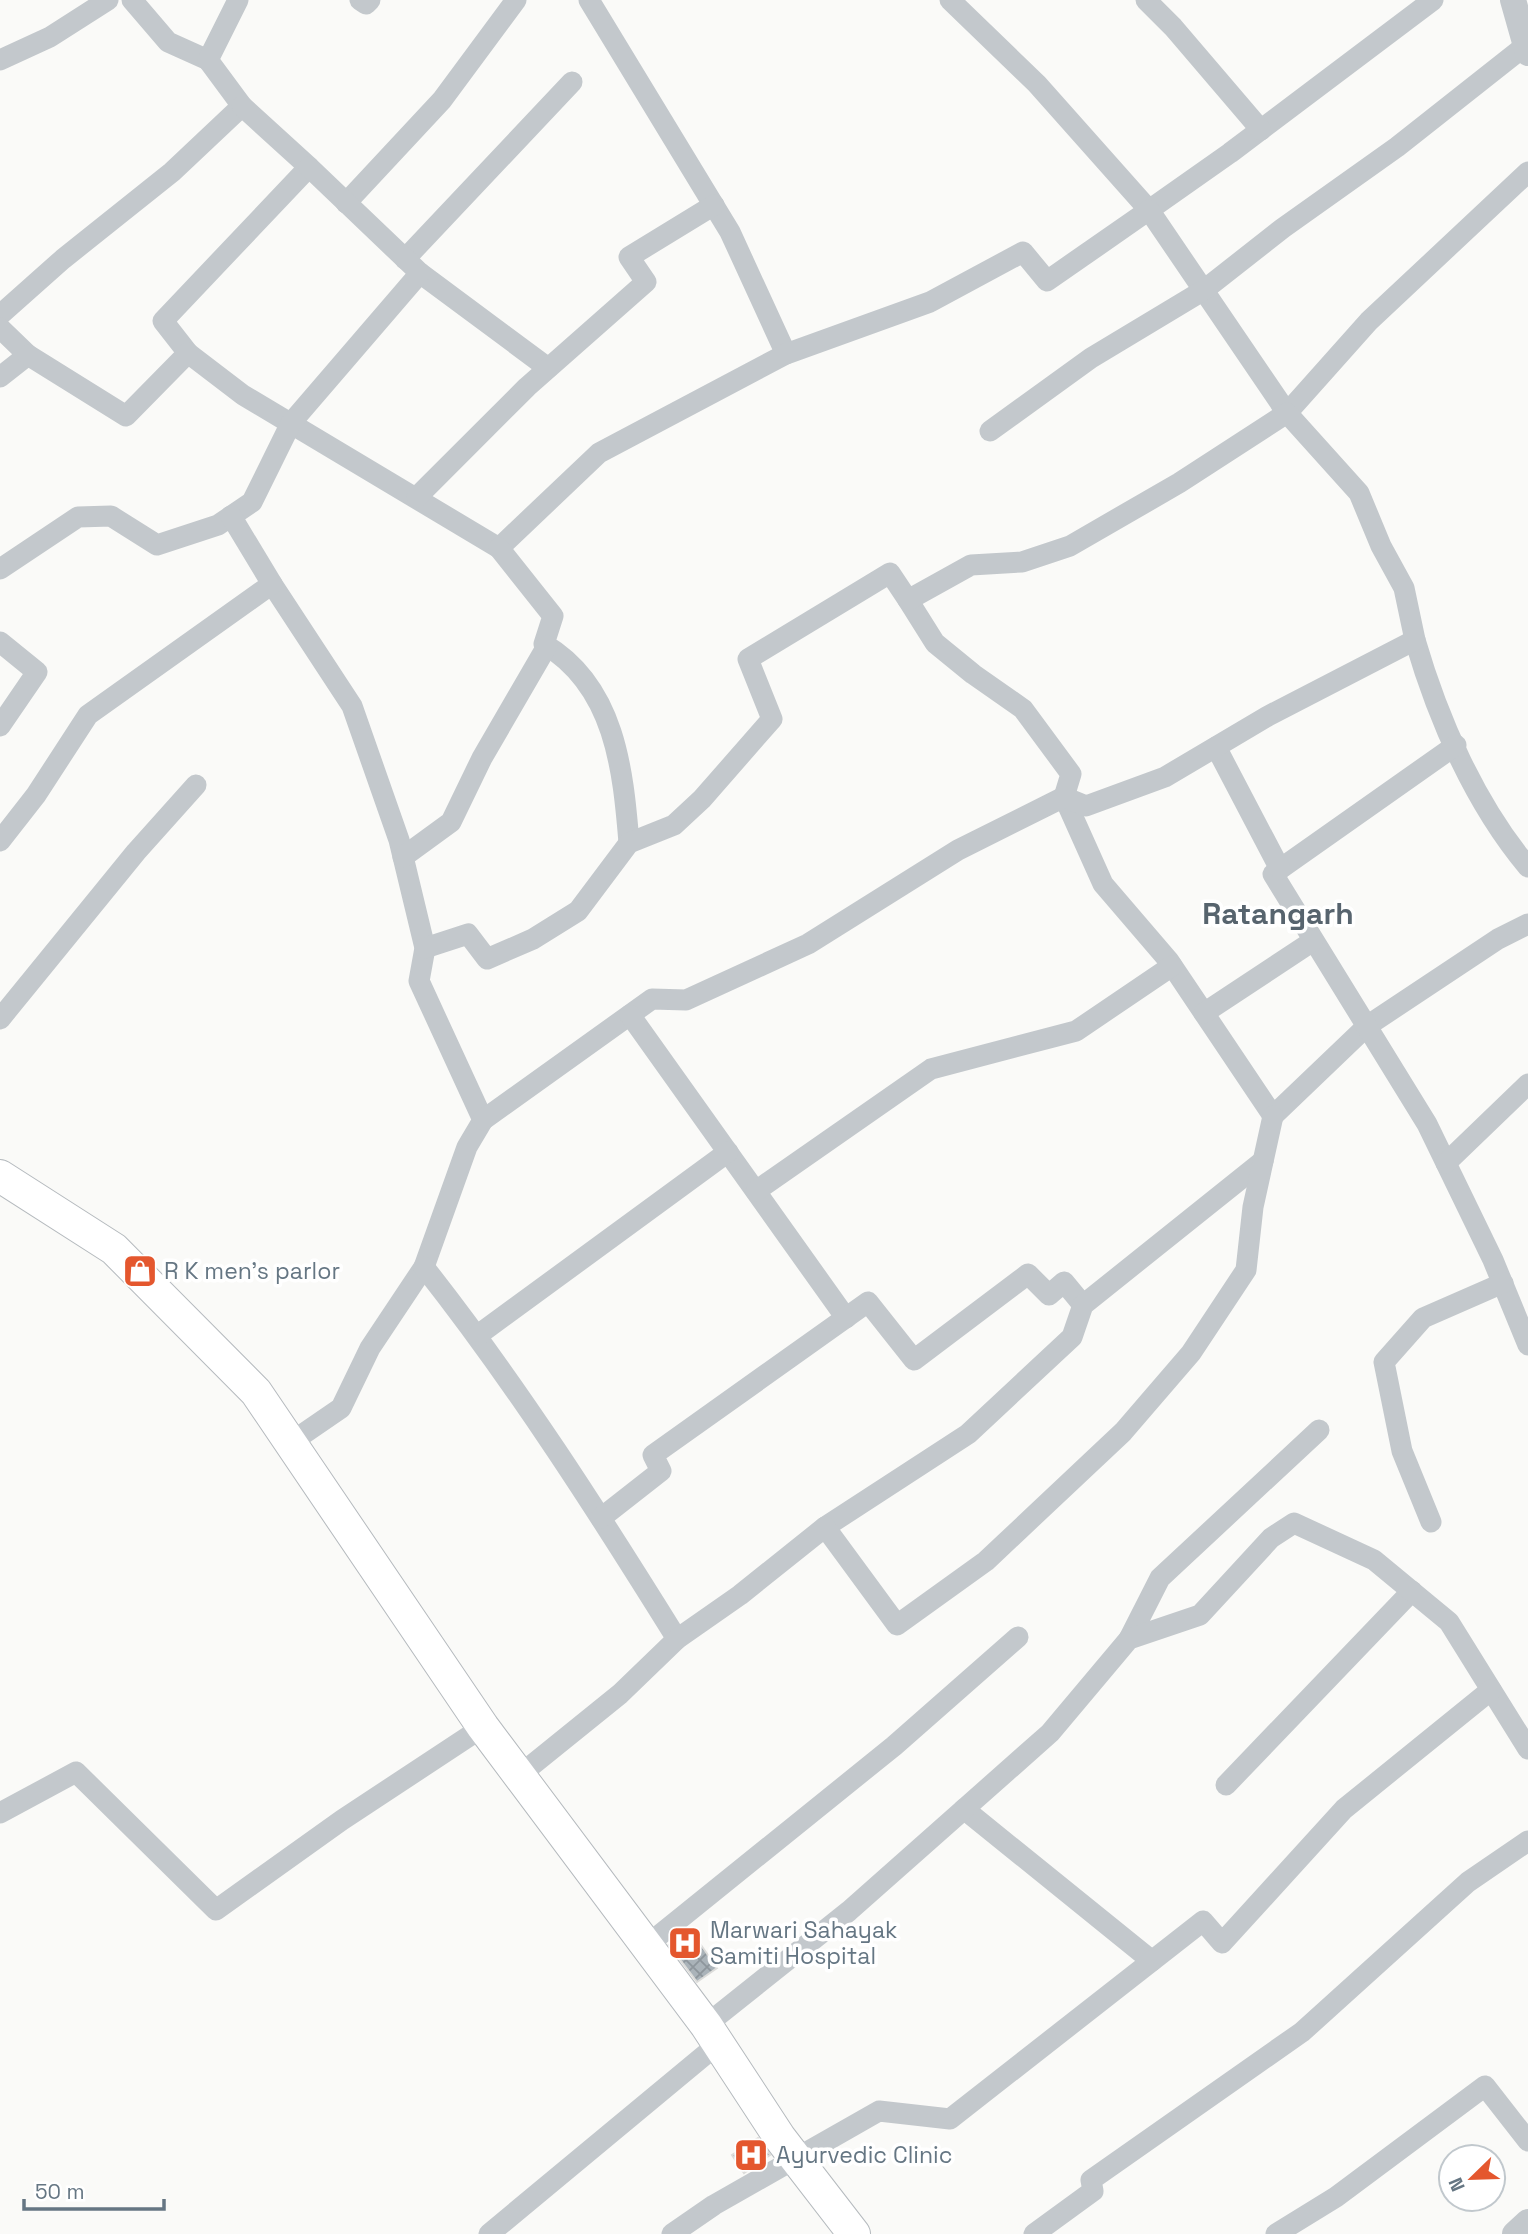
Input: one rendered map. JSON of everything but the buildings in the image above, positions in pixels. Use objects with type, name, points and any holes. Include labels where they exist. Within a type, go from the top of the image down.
[{"type":"main road","points":[[0,1176],[114,1249],[256,1392],[483,1727],[521,1774],[712,2034],[796,2158],[854,2234]]},
{"type":"street","points":[[0,60],[50,37],[108,0]]},
{"type":"street","points":[[132,0],[168,42],[208,60],[242,106],[412,266],[548,368]]},
{"type":"street","points":[[208,60],[238,0]]},
{"type":"street","points":[[360,0],[366,4],[370,0]]},
{"type":"street","points":[[346,203],[442,100],[516,0]]},
{"type":"street","points":[[589,0],[730,232],[786,354]]},
{"type":"street","points":[[950,0],[1037,84],[1149,210],[1287,413],[1359,493],[1381,546],[1404,588],[1427,682],[1456,745],[1509,844],[1528,867]]},
{"type":"street","points":[[1146,0],[1173,27],[1261,130]]},
{"type":"street","points":[[499,548],[599,453],[786,354],[930,302],[1023,252],[1047,281],[1261,130],[1433,0]]},
{"type":"street","points":[[990,431],[1091,359],[1204,289],[1526,49],[1513,0]]},
{"type":"street","points":[[0,569],[78,517],[111,516],[157,545],[218,525],[252,502],[291,423],[412,266],[572,82]]},
{"type":"street","points":[[0,315],[62,259],[172,172],[242,106]]},
{"type":"street","points":[[309,167],[163,321],[188,353],[243,395],[499,548],[553,616],[544,644],[564,656],[591,686],[618,749],[629,843]]},
{"type":"street","points":[[908,600],[971,565],[1022,562],[1070,546],[1179,483],[1287,413],[1369,321],[1528,172]]},
{"type":"street","points":[[417,498],[548,368],[646,282],[629,257],[714,205]]},
{"type":"street","points":[[0,328],[28,355],[126,416],[188,353]]},
{"type":"street","points":[[0,377],[28,355]]},
{"type":"street","points":[[231,516],[352,706],[403,857],[425,948],[419,981],[483,1120]]},
{"type":"street","points":[[425,948],[468,934],[487,960],[533,939],[578,911],[629,843],[674,825],[702,799],[772,719],[748,659],[890,573],[935,643],[1023,709],[1071,774],[1064,797],[1103,884],[1172,965],[1273,1116]]},
{"type":"street","points":[[0,841],[36,795],[88,715],[272,584]]},
{"type":"street","points":[[290,1443],[341,1408],[370,1348],[424,1267],[467,1147],[483,1120],[652,999],[686,1000],[808,944],[958,849],[1064,797],[1086,806],[1165,777],[1268,716],[1415,640]]},
{"type":"street","points":[[0,642],[37,672],[0,726]]},
{"type":"street","points":[[403,857],[451,822],[482,758],[547,646]]},
{"type":"street","points":[[1456,745],[1273,874],[1427,1124],[1503,1283],[1528,1345]]},
{"type":"street","points":[[1216,747],[1280,869]]},
{"type":"street","points":[[0,1019],[136,852],[196,785]]},
{"type":"street","points":[[825,1527],[897,1625],[986,1561],[1123,1432],[1191,1353],[1246,1270],[1253,1208],[1273,1116],[1367,1026],[1498,939],[1528,924]]},
{"type":"street","points":[[1204,1013],[1313,941]]},
{"type":"street","points":[[756,1191],[931,1069],[1076,1031],[1172,965]]},
{"type":"street","points":[[630,1015],[846,1318]]},
{"type":"street","points":[[1446,1163],[1528,1084]]},
{"type":"street","points":[[478,1335],[728,1152]]},
{"type":"street","points":[[521,1774],[620,1694],[677,1639],[740,1595],[825,1527],[968,1434],[1072,1337],[1083,1305],[1264,1161]]},
{"type":"street","points":[[424,1267],[478,1335],[601,1518],[677,1639]]},
{"type":"street","points":[[601,1518],[661,1471],[653,1455],[868,1302],[914,1360],[1028,1274],[1049,1295],[1064,1282],[1083,1305]]},
{"type":"street","points":[[1431,1522],[1402,1451],[1384,1362],[1423,1318],[1503,1283]]},
{"type":"street","points":[[489,2234],[1050,1733],[1129,1639],[1160,1578],[1319,1430]]},
{"type":"street","points":[[1129,1639],[1200,1615],[1271,1538],[1294,1523],[1374,1560],[1449,1622],[1528,1749]]},
{"type":"street","points":[[1226,1785],[1412,1591]]},
{"type":"street","points":[[646,1945],[894,1746],[1018,1637]]},
{"type":"street","points":[[672,2234],[713,2205],[879,2111],[950,2119],[1203,1922],[1222,1942],[1344,1809],[1491,1690]]},
{"type":"street","points":[[0,1814],[76,1772],[216,1910],[342,1820],[483,1727]]},
{"type":"street","points":[[964,1809],[1152,1961]]},
{"type":"street","points":[[1034,2234],[1093,2190],[1091,2180],[1301,2032],[1468,1882],[1528,1841]]},
{"type":"street","points":[[1276,2234],[1336,2197],[1485,2087],[1528,2141]]},
{"type":"street","points":[[1515,2234],[1528,2222]]},
{"type":"place","name":"R K men's parlor","points":[[140,1271]]},
{"type":"place","name":"Marwari Sahayak Samiti Hospital","points":[[685,1943]]},
{"type":"place","name":"Ayurvedic Clinic","points":[[751,2155]]},
{"type":"district","name":"Ratangarh","points":[[1278,914]]}]
